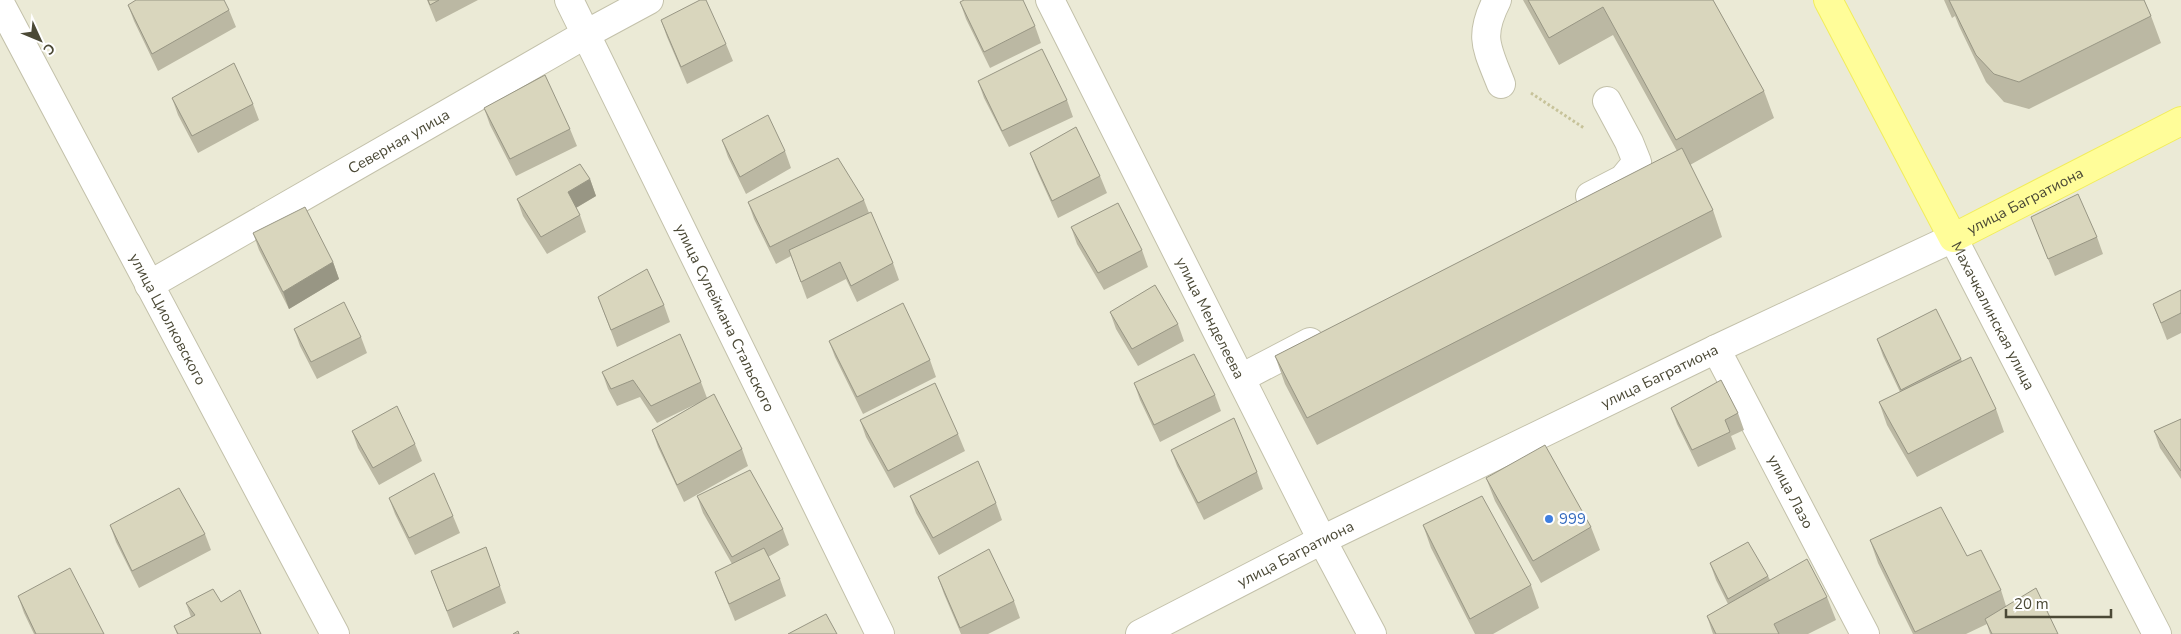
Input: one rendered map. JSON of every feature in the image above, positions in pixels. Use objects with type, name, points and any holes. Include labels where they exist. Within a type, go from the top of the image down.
[{"type":"main road","name":"Махачкалинская улица","points":[[1828,0],[1953,238]]},
{"type":"main road","name":"улица Багратиона","points":[[1953,238],[2181,121]]},
{"type":"street","name":"улица Сулеймана Стальского","points":[[569,0],[880,634]]},
{"type":"street","name":"Северная улица","points":[[149,285],[586,34],[649,0]]},
{"type":"street","name":"улица Менделеева","points":[[1050,0],[1322,540],[1372,634]]},
{"type":"street","points":[[1497,0],[1487,20],[1486,45],[1501,84]]},
{"type":"street","name":"улица Циолковского","points":[[0,3],[334,634]]},
{"type":"street","points":[[1571,206],[1623,178],[1636,162],[1629,142],[1607,101]]},
{"type":"street","name":"улица Багратиона","points":[[1140,634],[1322,540],[1716,349],[1953,238]]},
{"type":"street","name":"Махачкалинская улица","points":[[1953,238],[2157,634]]},
{"type":"street","points":[[1241,378],[1328,333]]},
{"type":"street","name":"улица Лазо","points":[[1716,349],[1865,634]]},
{"type":"path","points":[[1501,84],[1522,87],[1597,136],[1629,142]]},
{"type":"shaded area","points":[[0,0],[2181,0],[2181,634],[0,634]]},
{"type":"building","points":[[136,0],[224,0],[229,10],[152,54],[128,5]]},
{"type":"building","points":[[428,0],[439,0],[430,5]]},
{"type":"building","points":[[700,0],[706,0],[726,44],[681,67],[661,20]]},
{"type":"building","points":[[964,0],[1023,0],[1035,26],[984,52],[960,2]]},
{"type":"building","points":[[1528,0],[1713,0],[1764,91],[1676,140],[1603,7],[1549,38]]},
{"type":"building","points":[[1949,0],[2144,0],[2151,16],[2019,82],[1994,74],[1976,55]]},
{"type":"building","points":[[1042,49],[1067,100],[1002,131],[978,81]]},
{"type":"building","points":[[234,63],[253,104],[192,136],[172,98]]},
{"type":"building","points":[[545,75],[570,129],[510,159],[484,108]]},
{"type":"building","points":[[768,115],[785,151],[740,177],[722,140]]},
{"type":"building","points":[[1076,127],[1100,176],[1052,201],[1030,153]]},
{"type":"building","points":[[1682,148],[1713,210],[1307,418],[1275,356]]},
{"type":"building","points":[[838,158],[864,200],[770,247],[748,202]]},
{"type":"building","points":[[580,164],[590,179],[568,192],[580,215],[541,237],[517,199]]},
{"type":"building","points":[[2078,194],[2097,237],[2048,259],[2031,217]]},
{"type":"building","points":[[1118,203],[1142,250],[1098,273],[1071,227]]},
{"type":"building","points":[[305,207],[333,262],[283,292],[253,233]]},
{"type":"building","points":[[871,212],[893,263],[851,286],[840,262],[801,282],[789,250]]},
{"type":"building","points":[[647,269],[664,305],[611,330],[598,297]]},
{"type":"building","points":[[1155,285],[1178,324],[1132,349],[1110,312]]},
{"type":"building","points":[[2181,290],[2181,313],[2161,323],[2153,304]]},
{"type":"building","points":[[344,302],[361,337],[311,362],[294,329]]},
{"type":"building","points":[[903,303],[930,360],[857,397],[829,341]]},
{"type":"building","points":[[1936,309],[1961,359],[1901,390],[1877,339]]},
{"type":"building","points":[[680,334],[701,382],[651,406],[633,380],[611,389],[602,372]]},
{"type":"building","points":[[1194,354],[1215,395],[1154,425],[1134,383]]},
{"type":"building","points":[[1971,357],[1996,409],[1908,454],[1879,402]]},
{"type":"building","points":[[1721,380],[1738,413],[1725,420],[1730,432],[1692,450],[1671,408]]},
{"type":"building","points":[[935,383],[958,434],[888,471],[860,420]]},
{"type":"building","points":[[714,394],[742,449],[677,485],[652,430]]},
{"type":"building","points":[[397,406],[415,444],[373,468],[352,431]]},
{"type":"building","points":[[1234,418],[1257,472],[1198,503],[1171,450]]},
{"type":"building","points":[[2181,419],[2181,471],[2154,431]]},
{"type":"building","points":[[1545,445],[1591,527],[1533,561],[1486,478]]},
{"type":"building","points":[[978,461],[996,503],[933,538],[910,496]]},
{"type":"building","points":[[750,470],[783,529],[732,557],[697,496]]},
{"type":"building","points":[[434,473],[453,516],[409,538],[389,498]]},
{"type":"building","points":[[179,488],[205,534],[132,571],[110,525]]},
{"type":"building","points":[[1482,496],[1531,585],[1470,619],[1423,525]]},
{"type":"building","points":[[1941,507],[1967,556],[1981,550],[2001,590],[1915,632],[1870,540]]},
{"type":"building","points":[[1748,542],[1768,576],[1728,599],[1710,563]]},
{"type":"building","points":[[486,547],[500,586],[447,611],[431,571]]},
{"type":"building","points":[[764,548],[780,579],[729,604],[715,572]]},
{"type":"building","points":[[989,549],[1014,601],[960,628],[938,577]]},
{"type":"building","points":[[1807,559],[1827,597],[1774,624],[1779,634],[1716,634],[1707,616]]},
{"type":"building","points":[[70,568],[104,634],[36,634],[18,596]]},
{"type":"building","points":[[2036,588],[2058,634],[1992,634],[1985,619]]},
{"type":"building","points":[[213,589],[221,602],[240,590],[261,634],[178,634],[174,626],[195,615],[186,603]]},
{"type":"building","points":[[826,614],[837,634],[788,634]]},
{"type":"place","name":"999","points":[[1549,519]]}]
